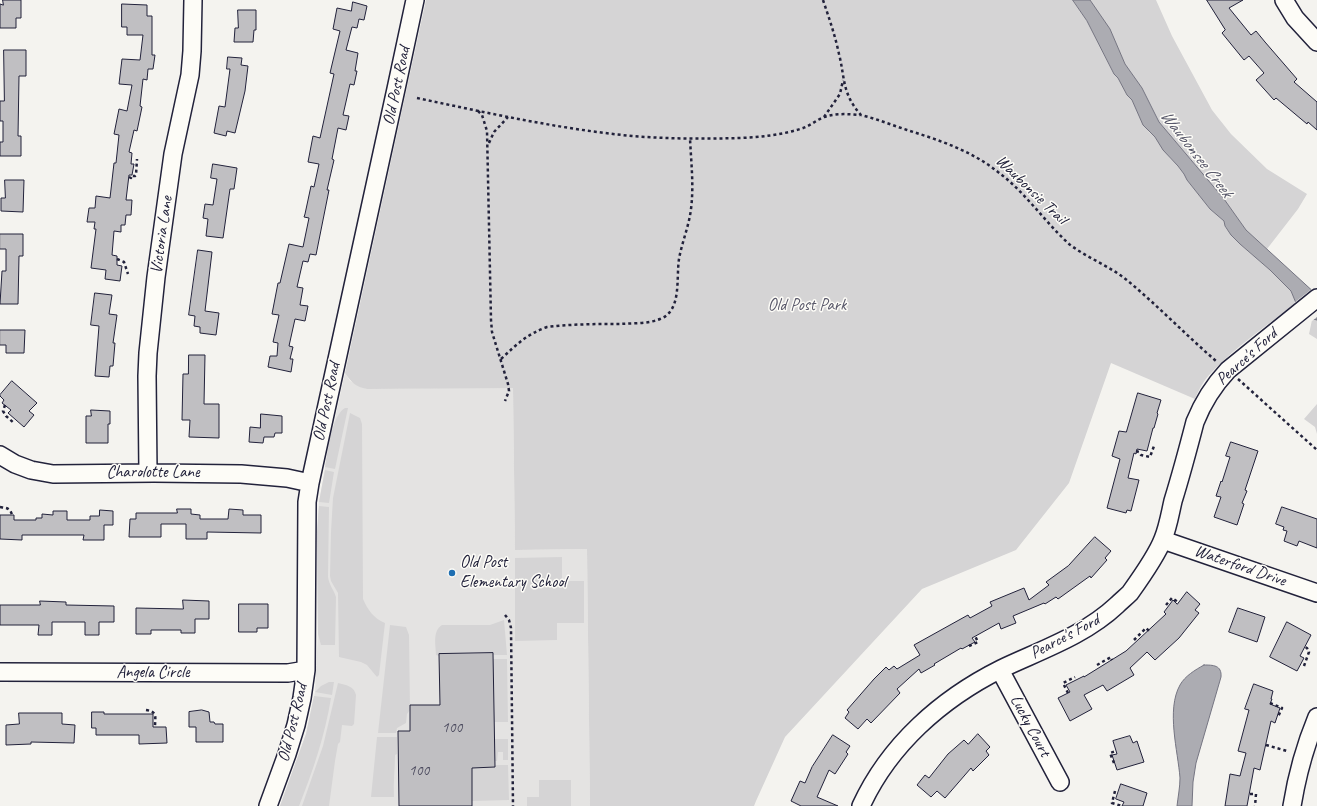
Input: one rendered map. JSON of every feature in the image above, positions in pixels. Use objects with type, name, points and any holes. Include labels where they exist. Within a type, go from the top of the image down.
[{"type":"street","name":"Victoria Lane","points":[[148,473],[148,353],[156,277],[173,154],[190,76],[192,51],[192,0]]},
{"type":"street","name":"Old Post Road","points":[[268,806],[296,725],[306,670],[308,502],[310,483],[415,0]]},
{"type":"street","points":[[1284,0],[1295,18],[1317,42]]},
{"type":"street","name":"Pearce's Ford","points":[[861,806],[880,772],[899,747],[917,727],[939,707],[964,690],[1000,670],[1086,629],[1108,613],[1129,594],[1148,567],[1163,540],[1195,422],[1209,392],[1228,370],[1317,298]]},
{"type":"street","name":"Charolotte Lane","points":[[0,455],[15,464],[31,470],[53,474],[258,474],[310,483]]},
{"type":"street","name":"Waterford Drive","points":[[1163,540],[1317,593]]},
{"type":"street","name":"Angela Circle","points":[[0,672],[288,673],[306,670]]},
{"type":"street","name":"Lucky Court","points":[[1000,670],[1060,782]]},
{"type":"street","points":[[1292,806],[1296,782],[1317,717]]},
{"type":"path","points":[[823,0],[833,30],[848,95],[855,108],[861,115]]},
{"type":"path","points":[[417,98],[509,117],[615,134],[690,138],[740,138],[781,134],[801,129],[824,118],[840,94],[843,78]]},
{"type":"path","points":[[477,110],[485,121],[487,131],[491,320],[492,332],[508,384],[508,392],[505,401]]},
{"type":"path","name":"Waubonsie Trail","points":[[824,118],[847,114],[861,115],[924,136],[983,160],[1000,172],[1068,244],[1078,251],[1095,259],[1127,280],[1221,365]]},
{"type":"path","points":[[488,146],[490,138],[494,132],[509,117]]},
{"type":"path","points":[[501,359],[523,339],[547,327],[642,323],[659,320],[667,316],[672,310],[676,301],[680,252],[687,230],[691,209],[692,179],[690,138]]},
{"type":"path","points":[[129,178],[136,175],[138,159]]},
{"type":"path","points":[[117,259],[124,262],[128,274]]},
{"type":"path","points":[[1237,378],[1317,450]]},
{"type":"path","points":[[5,405],[3,411],[4,414],[14,423]]},
{"type":"path","points":[[1136,451],[1139,452],[1140,455],[1150,457],[1154,446]]},
{"type":"path","points":[[0,506],[11,510],[12,515]]},
{"type":"path","points":[[1166,605],[1172,598],[1178,602]]},
{"type":"path","points":[[505,615],[509,620],[511,628],[513,806]]},
{"type":"path","points":[[1134,640],[1146,628],[1149,630]]},
{"type":"path","points":[[969,646],[978,642],[975,636]]},
{"type":"path","points":[[1304,666],[1309,652],[1305,647]]},
{"type":"path","points":[[1098,665],[1111,657],[1112,660]]},
{"type":"path","points":[[1068,693],[1063,683],[1075,677]]},
{"type":"path","points":[[1270,703],[1282,708],[1278,717]]},
{"type":"path","points":[[146,710],[155,714],[155,727]]},
{"type":"path","points":[[1266,745],[1287,751]]},
{"type":"path","points":[[1114,763],[1110,753],[1116,751]]},
{"type":"path","points":[[1115,791],[1112,803],[1122,806]]},
{"type":"path","points":[[1250,794],[1256,794],[1254,806]]},
{"type":"shaded area","points":[[1073,0],[1090,0],[1110,29],[1125,64],[1142,88],[1159,122],[1224,199],[1246,230],[1317,295],[1317,320],[1306,317],[1296,303],[1291,291],[1231,235],[1225,226],[1224,221],[1210,209],[1178,166],[1163,150],[1155,137],[1143,125],[1132,100],[1127,95],[1118,78],[1114,74],[1087,21]]},
{"type":"shaded area","name":"Old Post Elementary School","points":[[345,373],[350,381],[367,389],[513,387],[515,550],[587,549],[590,806],[280,806],[306,734],[315,692],[318,634],[317,533],[319,502],[328,451]]},
{"type":"shaded area","points":[[1204,665],[1216,666],[1220,670],[1221,677],[1196,763],[1193,782],[1192,806],[1177,806],[1180,778],[1173,718],[1176,695],[1180,685],[1187,676]]},
{"type":"green space","name":"Old Post Park","points":[[426,0],[1073,0],[1087,21],[1114,74],[1118,78],[1127,95],[1132,100],[1149,132],[1155,137],[1170,158],[1178,166],[1210,209],[1224,221],[1225,227],[1240,244],[1270,270],[1291,291],[1296,303],[1252,336],[1220,363],[1208,376],[1195,399],[1111,363],[1069,483],[1016,550],[922,589],[785,737],[754,806],[590,806],[587,549],[515,550],[513,388],[367,389],[354,384],[345,373]]},
{"type":"green space","points":[[1090,0],[1156,0],[1172,36],[1212,110],[1231,134],[1267,169],[1307,194],[1298,209],[1267,249],[1246,230],[1224,199],[1159,122],[1142,88],[1125,64],[1110,29]]},
{"type":"green space","points":[[1312,320],[1317,320],[1317,339],[1309,334]]},
{"type":"green space","points":[[1317,404],[1317,434],[1315,427],[1304,419]]},
{"type":"green space","points":[[345,408],[348,408],[335,469],[325,467],[333,426],[340,412]]},
{"type":"green space","points":[[350,413],[360,418],[362,424],[363,599],[371,613],[377,619],[385,623],[379,675],[377,677],[367,665],[361,662],[339,657],[338,593],[331,581],[330,576],[333,498]]},
{"type":"green space","points":[[325,470],[334,472],[329,503],[319,502]]},
{"type":"green space","points":[[319,506],[329,507],[328,577],[329,583],[336,597],[335,645],[321,645],[318,634],[317,533]]},
{"type":"green space","points":[[562,557],[562,581],[584,581],[584,623],[557,623],[557,640],[515,641],[515,558]]},
{"type":"green space","points":[[504,620],[507,655],[493,655],[493,653],[436,655],[436,635],[437,631],[442,625],[490,625]]},
{"type":"green space","points":[[390,625],[406,627],[409,635],[410,710],[407,714],[406,723],[397,728],[396,733],[378,733]]},
{"type":"green space","points":[[493,659],[507,659],[508,722],[494,722]]},
{"type":"green space","points":[[329,682],[334,682],[332,695],[315,692],[321,686]]},
{"type":"green space","points":[[338,683],[349,686],[355,692],[354,724],[352,726],[342,725],[340,742],[338,744],[335,761],[329,806],[302,806],[323,746]]},
{"type":"green space","points":[[314,696],[331,698],[318,753],[299,806],[280,806],[306,734]]},
{"type":"green space","points":[[377,737],[397,737],[394,797],[371,797]]},
{"type":"green space","points":[[494,739],[508,739],[508,760],[503,760],[503,752],[498,752],[497,761],[494,761]]},
{"type":"green space","points":[[494,765],[508,765],[509,800],[472,801],[472,768],[494,767]]},
{"type":"green space","points":[[539,780],[571,780],[571,806],[527,806],[527,797],[539,797]]},
{"type":"pier","points":[[1313,288],[1317,292],[1317,317],[1312,321],[1305,318],[1294,303]]},
{"type":"building","points":[[3,0],[21,0],[21,18],[16,18],[16,28],[0,28],[0,4],[3,5]]},
{"type":"building","points":[[1207,0],[1243,0],[1229,8],[1251,35],[1256,31],[1297,79],[1294,82],[1317,102],[1317,130],[1308,122],[1307,124],[1276,98],[1274,100],[1256,80],[1264,73],[1249,56],[1244,60],[1222,33],[1225,30]]},
{"type":"building","points":[[353,2],[367,6],[364,20],[359,19],[357,28],[352,27],[346,50],[358,53],[355,71],[357,71],[354,85],[350,84],[343,115],[349,116],[346,130],[338,128],[332,159],[334,160],[327,190],[329,190],[316,255],[310,254],[308,262],[303,261],[297,287],[303,288],[300,305],[308,306],[305,321],[295,319],[289,346],[293,347],[290,359],[293,359],[291,372],[268,367],[270,356],[277,356],[278,343],[273,342],[279,315],[272,314],[278,283],[280,283],[289,244],[303,247],[309,218],[304,217],[311,186],[314,187],[319,164],[308,162],[313,136],[320,138],[334,74],[330,73],[340,31],[333,29],[337,8],[351,11]]},
{"type":"building","points":[[122,4],[147,5],[147,16],[152,16],[152,55],[155,55],[153,69],[148,69],[147,80],[143,79],[140,106],[142,107],[137,131],[134,130],[129,152],[132,153],[131,164],[134,164],[132,175],[129,175],[126,200],[132,200],[131,215],[126,215],[125,225],[121,225],[121,232],[114,231],[112,255],[117,256],[117,265],[122,266],[120,281],[105,279],[106,270],[91,268],[96,229],[94,229],[95,222],[87,222],[89,208],[95,208],[96,196],[110,198],[119,135],[114,134],[119,109],[127,111],[132,85],[119,84],[122,59],[140,60],[143,35],[127,35],[127,27],[122,27]]},
{"type":"building","points":[[238,10],[256,10],[256,30],[254,30],[253,42],[234,42],[235,28],[238,28]]},
{"type":"building","points":[[4,50],[26,50],[26,76],[19,76],[18,136],[21,136],[21,156],[0,156],[0,142],[3,142],[3,121],[0,121],[0,101],[4,101]]},
{"type":"building","points":[[228,57],[242,58],[241,65],[248,66],[245,91],[235,133],[227,131],[226,136],[214,133],[219,106],[225,107],[230,69],[227,69]]},
{"type":"building","points":[[213,164],[237,168],[234,189],[230,189],[223,238],[206,236],[208,219],[203,218],[205,204],[213,205],[217,179],[211,178]]},
{"type":"building","points":[[5,180],[24,180],[23,212],[1,211],[1,198],[5,198]]},
{"type":"building","points":[[0,234],[23,234],[23,256],[19,256],[18,304],[0,304],[2,271],[6,271],[6,249],[0,249]]},
{"type":"building","points":[[198,250],[212,252],[205,311],[219,313],[216,335],[200,333],[200,327],[194,326],[195,316],[189,315]]},
{"type":"building","points":[[95,293],[112,295],[109,314],[117,315],[113,343],[115,343],[113,366],[110,366],[109,377],[95,376],[99,326],[91,325]]},
{"type":"building","points":[[0,330],[25,330],[24,353],[6,353],[6,345],[0,345]]},
{"type":"building","points":[[189,355],[205,355],[204,404],[219,404],[219,438],[189,437],[190,420],[182,420],[183,374],[188,374]]},
{"type":"building","points":[[12,381],[37,403],[29,411],[34,415],[24,427],[8,413],[11,410],[2,403],[4,400],[0,396]]},
{"type":"building","points":[[1138,393],[1161,400],[1147,451],[1137,449],[1136,454],[1134,453],[1128,478],[1139,480],[1131,511],[1127,510],[1126,513],[1107,508],[1120,459],[1112,456],[1119,431],[1126,432]]},
{"type":"building","points":[[91,410],[110,411],[108,443],[86,443],[86,416],[91,416]]},
{"type":"building","points":[[261,414],[282,416],[282,433],[275,433],[274,437],[264,437],[263,443],[249,442],[250,427],[260,428]]},
{"type":"building","points":[[1231,442],[1258,451],[1245,490],[1247,491],[1242,503],[1244,504],[1237,525],[1214,517],[1221,497],[1216,496],[1230,457],[1226,456]]},
{"type":"building","points":[[1282,507],[1317,519],[1317,548],[1299,541],[1297,546],[1284,541],[1287,531],[1283,530],[1284,527],[1276,524]]},
{"type":"building","points":[[177,509],[191,509],[191,514],[200,515],[200,519],[228,519],[229,509],[243,510],[243,515],[261,515],[261,533],[207,532],[207,539],[186,539],[186,524],[161,524],[161,537],[129,537],[130,519],[136,519],[136,513],[177,513]]},
{"type":"building","points":[[100,510],[113,511],[113,525],[104,525],[104,540],[83,540],[84,535],[22,535],[22,540],[0,539],[0,515],[14,515],[14,520],[36,520],[36,518],[42,518],[42,514],[53,515],[53,511],[67,511],[67,520],[90,520],[90,516],[99,516]]},
{"type":"building","points":[[1095,537],[1111,551],[1105,558],[1107,560],[1091,578],[1090,576],[1058,599],[1056,597],[1045,604],[1044,603],[1013,616],[1016,623],[1001,629],[999,623],[972,638],[975,642],[962,649],[961,648],[934,664],[935,665],[921,673],[919,669],[897,689],[900,693],[871,723],[867,719],[858,729],[845,718],[849,712],[847,710],[886,667],[889,670],[894,666],[897,669],[920,655],[914,645],[968,615],[970,618],[992,606],[990,602],[1024,588],[1029,600],[1049,585],[1046,582],[1068,566]]},
{"type":"building","points":[[1187,592],[1200,604],[1195,610],[1199,613],[1179,638],[1155,660],[1147,652],[1130,668],[1134,675],[1107,691],[1103,685],[1084,695],[1092,709],[1070,721],[1058,698],[1070,692],[1066,685],[1084,677],[1126,651],[1166,614],[1164,612],[1173,600],[1177,604]]},
{"type":"building","points":[[183,600],[209,601],[209,619],[195,619],[195,633],[181,633],[181,630],[151,630],[151,634],[136,634],[136,608],[183,609]]},
{"type":"building","points":[[40,601],[66,602],[66,605],[114,606],[114,622],[99,622],[99,635],[85,635],[85,622],[52,622],[52,635],[38,635],[39,625],[0,625],[0,605],[40,605]]},
{"type":"building","points":[[239,604],[268,604],[268,628],[257,628],[257,632],[239,632]]},
{"type":"building","points":[[1238,608],[1265,617],[1257,642],[1229,632]]},
{"type":"building","points":[[1287,622],[1311,635],[1300,656],[1304,658],[1297,671],[1270,657]]},
{"type":"building","points":[[493,653],[495,767],[472,768],[472,806],[399,806],[398,731],[410,731],[410,705],[440,705],[439,654]]},
{"type":"building","points":[[1254,684],[1273,691],[1270,704],[1280,708],[1275,723],[1271,721],[1260,770],[1254,768],[1247,806],[1225,806],[1230,774],[1240,776],[1246,753],[1238,751],[1249,710],[1245,709]]},
{"type":"building","points":[[202,710],[209,712],[210,722],[214,722],[215,724],[223,724],[223,742],[196,742],[196,727],[189,727],[189,712]]},
{"type":"building","points":[[92,712],[104,712],[104,714],[153,714],[153,727],[166,727],[167,743],[139,744],[139,735],[96,735],[96,728],[92,728]]},
{"type":"building","points":[[19,713],[62,713],[62,724],[75,725],[74,743],[31,742],[31,744],[6,745],[6,725],[19,724]]},
{"type":"building","points":[[978,734],[990,747],[986,751],[989,755],[973,771],[971,768],[945,798],[937,791],[931,797],[917,785],[925,775],[929,778],[948,754],[964,740],[968,744]]},
{"type":"building","points":[[833,735],[850,746],[846,752],[848,754],[835,774],[829,770],[817,797],[838,806],[801,806],[791,801],[800,781],[805,783],[812,767]]},
{"type":"building","points":[[1130,736],[1133,743],[1137,741],[1144,762],[1117,770],[1112,755],[1117,754],[1113,741]]},
{"type":"building","points":[[1121,784],[1147,793],[1143,806],[1122,806],[1124,802],[1116,799]]},
{"type":"place","name":"Old Post Elementary School","points":[[452,573]]},
{"type":"water label","name":"Waubonsee Creek","points":[[1196,154]]}]
